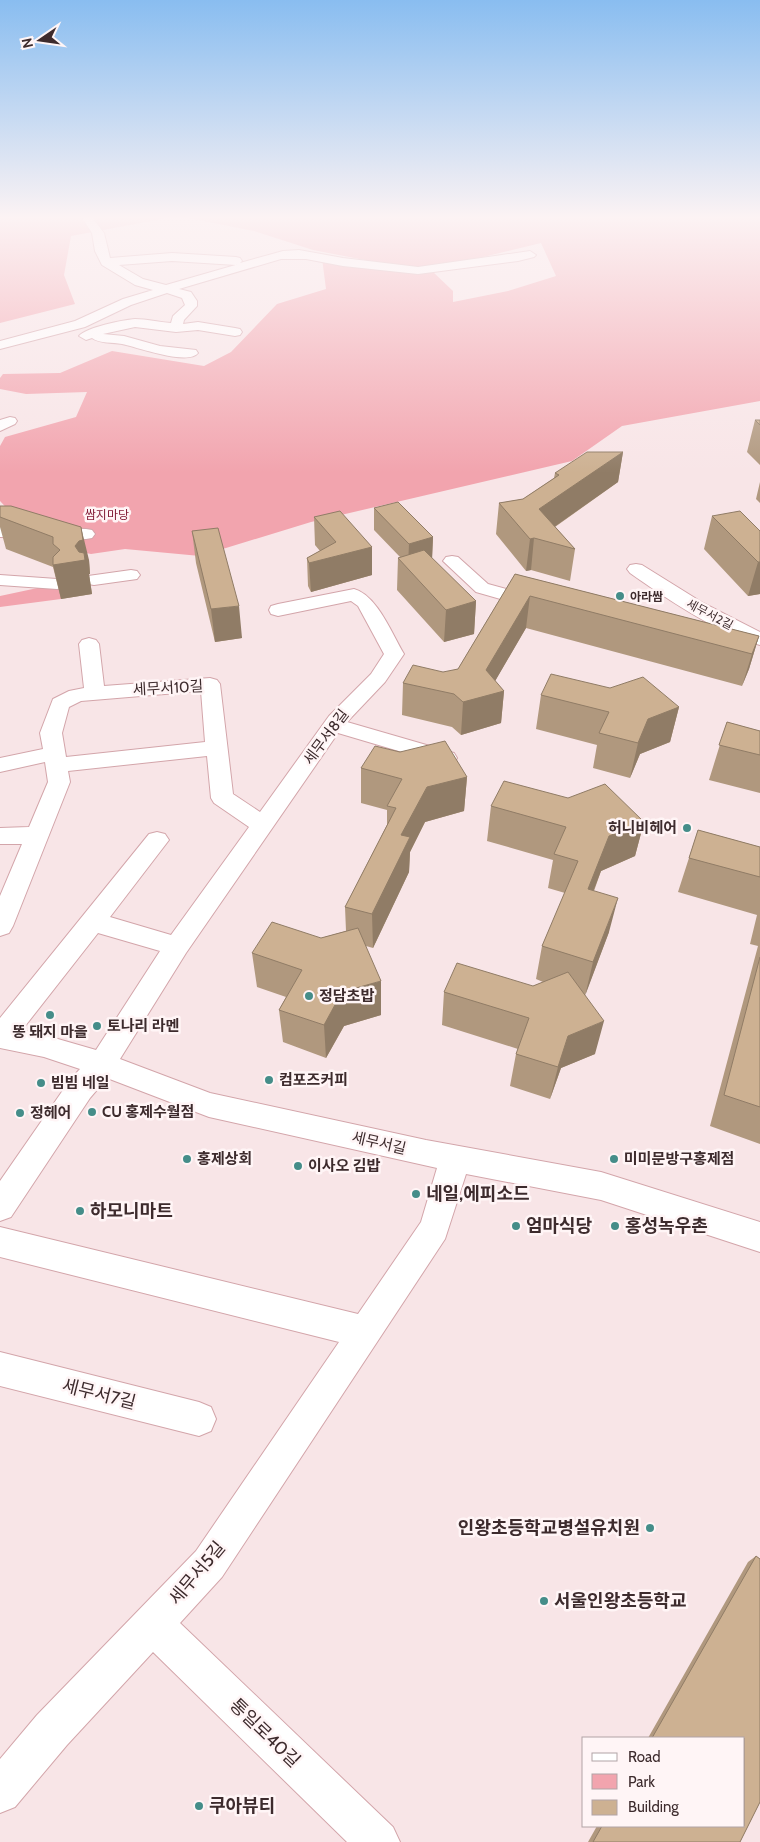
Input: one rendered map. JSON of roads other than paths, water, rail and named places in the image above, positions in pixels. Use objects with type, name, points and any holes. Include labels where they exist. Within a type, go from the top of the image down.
[{"type":"street","points":[[0,345],[80,324],[127,302]]},
{"type":"street","points":[[176,328],[178,319],[191,306],[191,302]]},
{"type":"street","points":[[77,340],[100,330],[135,323],[176,328],[198,326],[235,332]]},
{"type":"street","points":[[49,333],[77,340],[124,340],[159,350],[192,353]]},
{"type":"street","points":[[0,532],[86,534]]},
{"type":"street","points":[[452,561],[482,588],[556,608]]},
{"type":"street","name":"세무서2길","points":[[636,569],[666,591],[725,623],[760,639]]},
{"type":"street","points":[[94,580],[131,575]]},
{"type":"street","points":[[0,580],[38,585],[57,584]]},
{"type":"street","name":"세무서8길","points":[[102,1064],[177,946],[333,725],[378,678],[394,654],[365,603],[354,595],[278,610]]},
{"type":"street","points":[[711,634],[760,639]]},
{"type":"street","points":[[89,644],[95,693]]},
{"type":"street","name":"세무서10길","points":[[0,926],[59,782],[51,733],[60,704],[76,695],[210,684],[222,798],[263,825]]},
{"type":"street","points":[[333,725],[457,761]]},
{"type":"street","points":[[0,765],[56,759],[217,748]]},
{"type":"street","points":[[0,836],[37,835]]},
{"type":"street","name":"세무서길","points":[[158,840],[0,1037],[44,1046],[102,1064],[209,1105],[455,1159],[601,1186],[760,1237]]},
{"type":"street","points":[[93,922],[177,946]]},
{"type":"street","points":[[0,1207],[80,1089],[102,1064]]},
{"type":"street","name":"세무서5길","points":[[0,1792],[52,1730],[209,1564],[434,1228],[455,1159]]},
{"type":"street","points":[[0,1242],[365,1332]]},
{"type":"street","name":"세무서7길","points":[[0,1369],[199,1419]]},
{"type":"street","name":"통일로40길","points":[[153,1624],[378,1842]]},
{"type":"place","name":"아라쌈","points":[[620,596]]},
{"type":"place","name":"허니비헤어","points":[[687,828]]},
{"type":"place","name":"정담초밥","points":[[309,996]]},
{"type":"place","name":"똥 돼지 마을","points":[[50,1015]]},
{"type":"place","name":"토나리 라멘","points":[[97,1026]]},
{"type":"place","name":"컴포즈커피","points":[[269,1080]]},
{"type":"place","name":"빔빔 네일","points":[[41,1083]]},
{"type":"place","name":"CU 홍제수월점","points":[[92,1112]]},
{"type":"place","name":"정헤어","points":[[20,1113]]},
{"type":"place","name":"홍제상회","points":[[187,1159]]},
{"type":"place","name":"미미문방구홍제점","points":[[614,1159]]},
{"type":"place","name":"이사오 김밥","points":[[298,1166]]},
{"type":"place","name":"네일,에피소드","points":[[416,1194]]},
{"type":"place","name":"하모니마트","points":[[80,1211]]},
{"type":"place","name":"엄마식당","points":[[516,1226]]},
{"type":"place","name":"홍성녹우촌","points":[[615,1226]]},
{"type":"place","name":"인왕초등학교병설유치원","points":[[650,1528]]},
{"type":"place","name":"서울인왕초등학교","points":[[544,1601]]},
{"type":"place","name":"쿠아뷰티","points":[[199,1806]]},
{"type":"park label","name":"쌈지마당","points":[[107,514]]}]
